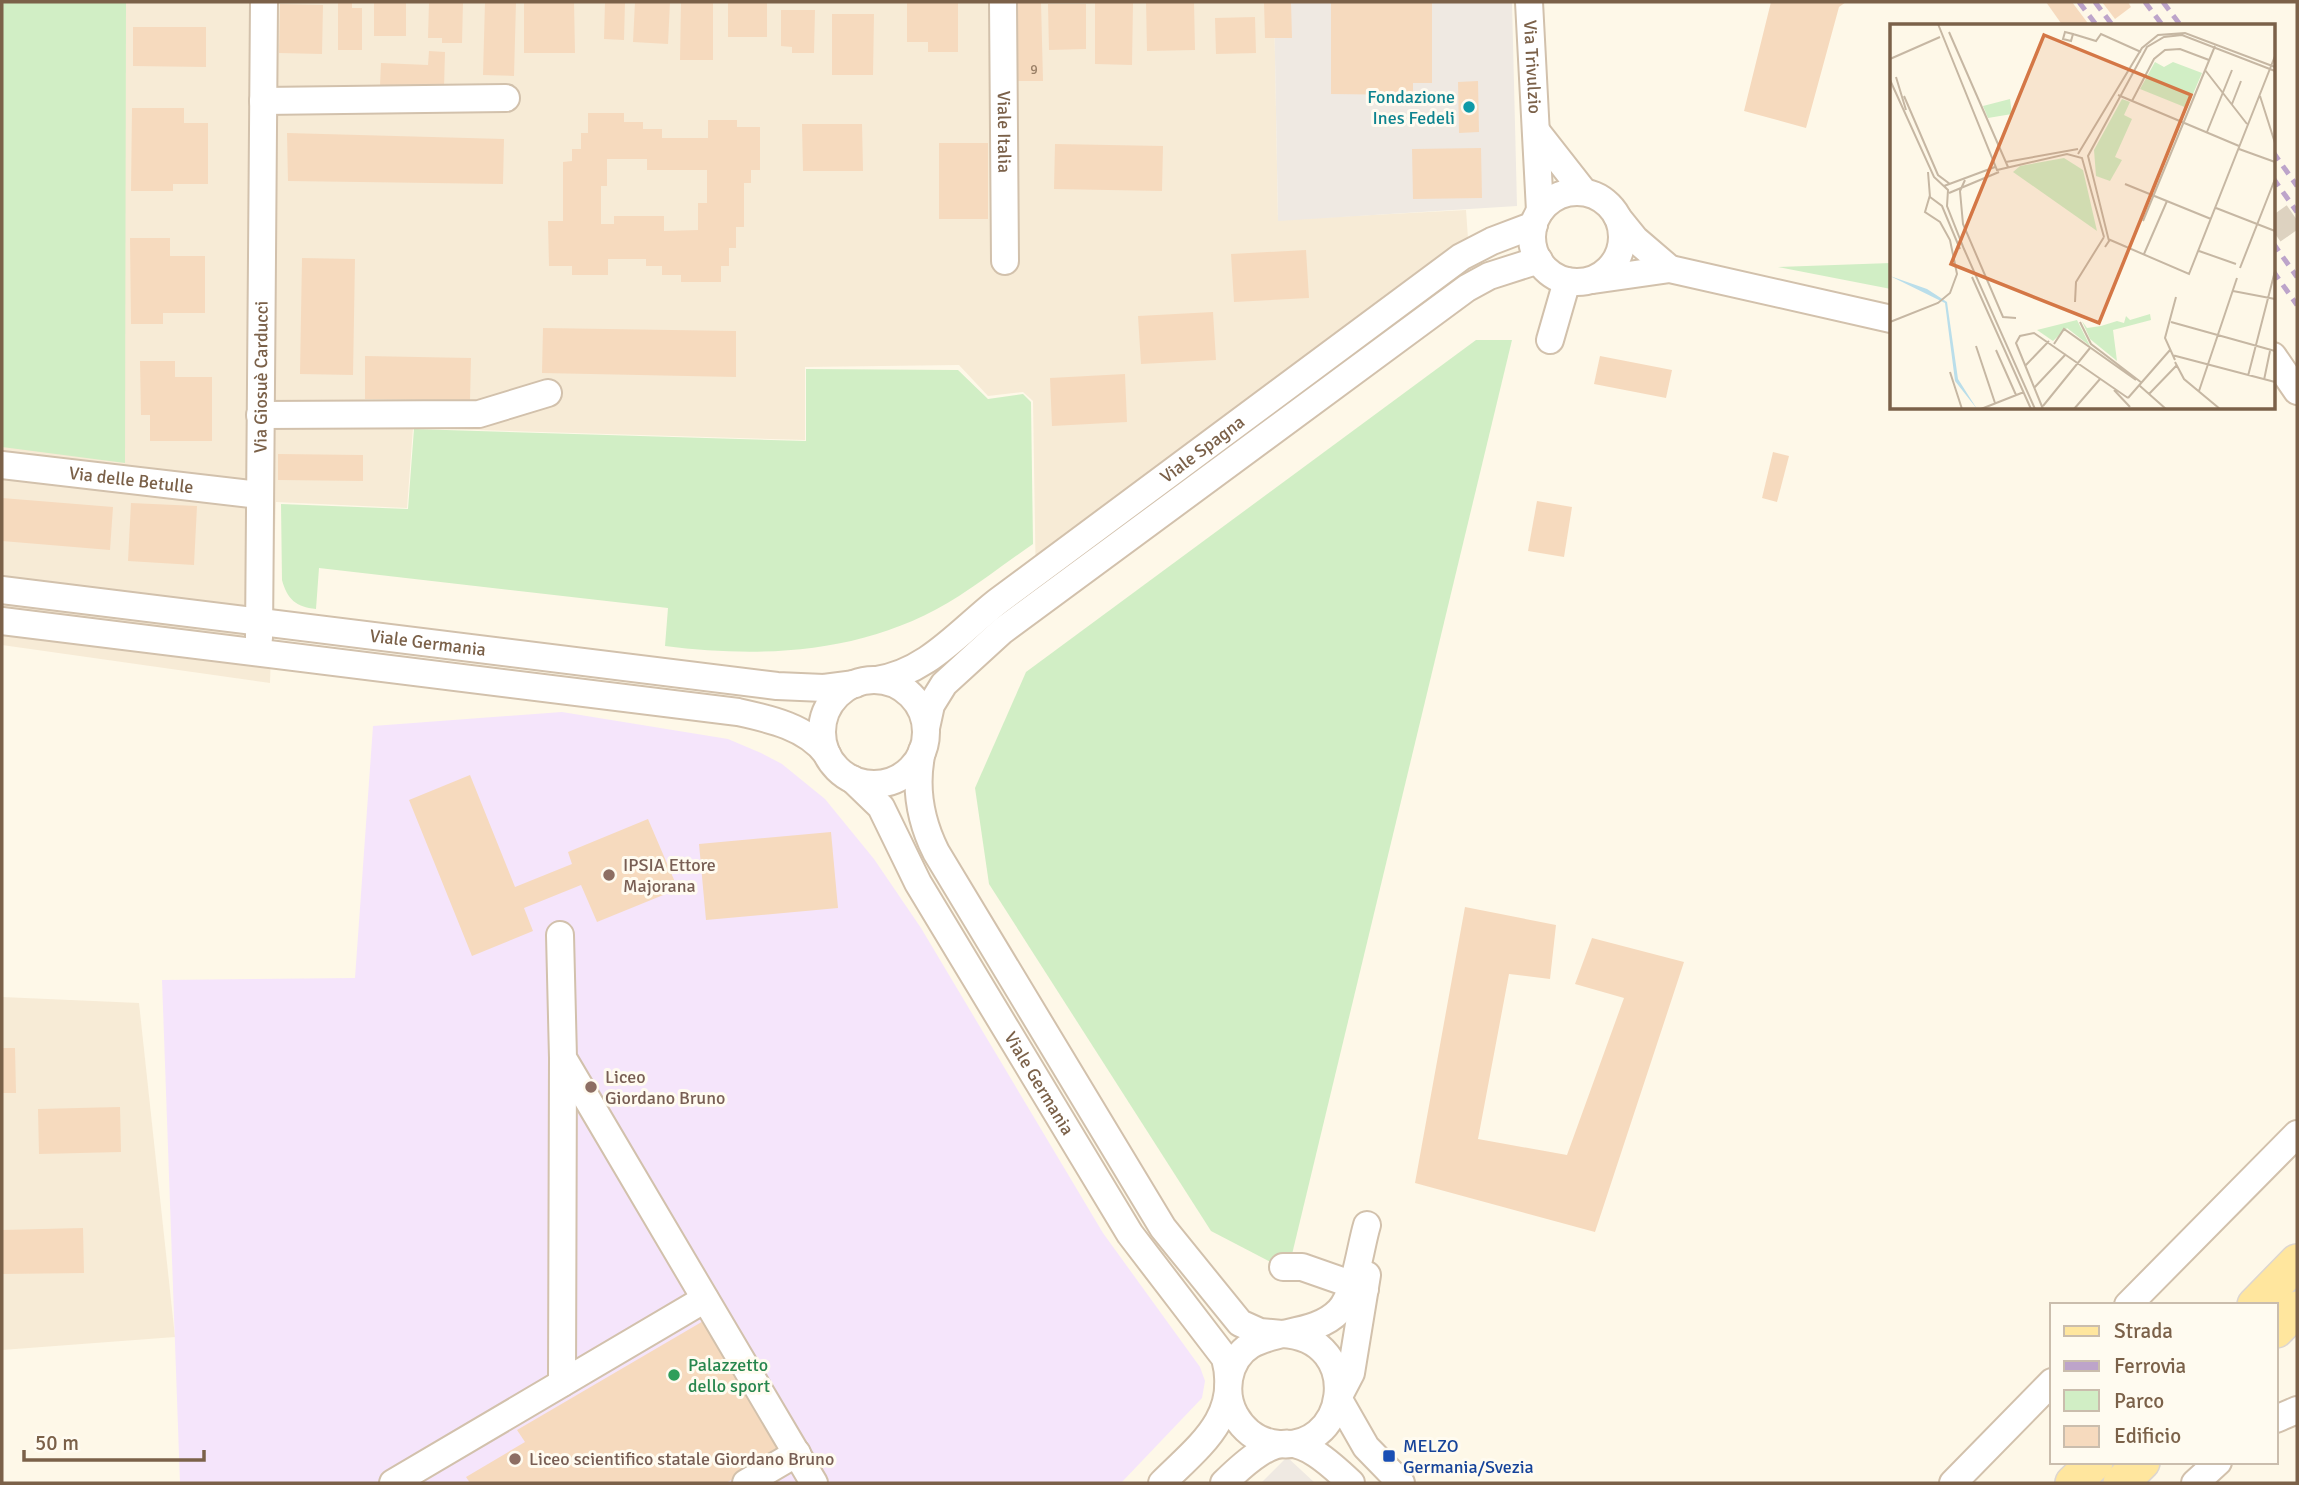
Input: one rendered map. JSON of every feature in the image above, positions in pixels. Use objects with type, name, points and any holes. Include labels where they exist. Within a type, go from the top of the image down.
[{"type":"main road","points":[[2257,1303],[2297,1262]]},
{"type":"main road","points":[[2278,1328],[2297,1309]]},
{"type":"main road","points":[[2073,1483],[2093,1464]]},
{"type":"main road","points":[[2121,1483],[2140,1464]]},
{"type":"street","name":"Via Giosuè Carducci","points":[[259,653],[264,2]]},
{"type":"street","name":"Viale Italia","points":[[1003,2],[1005,261]]},
{"type":"street","name":"Via Trivulzio","points":[[1529,2],[1538,132],[1537,218]]},
{"type":"street","points":[[263,101],[506,98]]},
{"type":"street","name":"Via Trivulzio","points":[[1538,132],[1584,192]]},
{"type":"street","points":[[1670,269],[1635,239],[1610,206],[1584,192],[1567,193],[1552,199],[1537,218],[1533,243],[1539,260],[1546,269],[1567,281],[1670,269],[1890,319]]},
{"type":"street","name":"Viale Spagna","points":[[865,682],[903,674],[926,662],[997,602],[1461,257],[1537,218]]},
{"type":"street","points":[[1593,279],[1609,270],[1619,255],[1623,236],[1618,218]]},
{"type":"street","name":"Viale Spagna","points":[[924,740],[931,705],[944,684],[1002,631],[1466,288],[1489,276],[1539,260]]},
{"type":"street","points":[[1550,341],[1567,281]]},
{"type":"street","points":[[2274,357],[2297,391]]},
{"type":"street","points":[[260,415],[479,414],[548,393]]},
{"type":"street","name":"Via delle Betulle","points":[[2,465],[259,495]]},
{"type":"street","name":"Viale Germania","points":[[2,590],[777,686],[824,688],[865,682]]},
{"type":"street","name":"Viale Germania","points":[[2,621],[738,712],[793,728],[818,743],[827,754]]},
{"type":"street","points":[[865,682],[894,684],[908,693],[921,710],[924,740],[910,769],[892,780],[875,784],[852,779],[838,769],[827,754],[822,732],[827,710],[836,696],[865,682]]},
{"type":"street","name":"Viale Germania","points":[[924,740],[919,780],[920,812],[930,842],[1127,1172],[1172,1239],[1235,1317],[1251,1329],[1282,1334]]},
{"type":"street","name":"Viale Germania","points":[[852,779],[870,793],[886,816],[918,883],[1130,1234],[1222,1351],[1228,1371],[1228,1385]]},
{"type":"street","points":[[560,935],[563,1058],[562,1383]]},
{"type":"street","points":[[563,1058],[814,1483]]},
{"type":"street","points":[[2130,1303],[2297,1134]]},
{"type":"street","points":[[1283,1266],[1302,1267],[1358,1286]]},
{"type":"street","points":[[1162,1483],[1219,1424],[1232,1367],[1245,1349],[1264,1337],[1282,1334],[1332,1317],[1358,1286]]},
{"type":"street","points":[[1224,1483],[1261,1451],[1303,1441],[1321,1430],[1332,1415],[1351,1373],[1358,1286]]},
{"type":"street","points":[[393,1483],[705,1299]]},
{"type":"street","points":[[1282,1334],[1305,1338],[1324,1352],[1337,1376],[1338,1398],[1366,1447],[1401,1483]]},
{"type":"street","points":[[1953,1483],[2050,1384]]},
{"type":"street","points":[[1228,1385],[1232,1409],[1244,1428],[1261,1439],[1317,1451],[1351,1483]]},
{"type":"street","points":[[2278,1418],[2297,1410]]},
{"type":"street","points":[[746,1483],[797,1454]]},
{"type":"street","points":[[2195,1483],[2216,1464]]},
{"type":"shaded area","points":[[2,2],[1274,2],[1278,220],[1466,210],[1470,267],[1036,591],[1033,401],[1023,392],[988,396],[959,365],[805,367],[805,440],[413,428],[407,508],[276,502],[270,683],[2,645]]},
{"type":"shaded area","points":[[1274,2],[1512,2],[1517,206],[1278,221]]},
{"type":"shaded area","name":"Liceo Giordano Bruno","points":[[562,712],[728,739],[761,753],[782,764],[825,799],[874,859],[921,928],[1103,1233],[1200,1367],[1205,1381],[1202,1398],[1121,1483],[180,1483],[162,980],[355,978],[373,726]]},
{"type":"shaded area","points":[[2,997],[139,1003],[175,1337],[2,1350]]},
{"type":"shaded area","points":[[1287,1457],[1315,1483],[1261,1483]]},
{"type":"green space","points":[[2,2],[126,2],[125,463],[2,447]]},
{"type":"green space","points":[[1890,263],[1890,289],[1778,267]]},
{"type":"green space","points":[[1476,340],[1512,340],[1288,1271],[1211,1231],[989,884],[975,788],[1026,672]]},
{"type":"green space","points":[[806,369],[958,370],[988,399],[1023,394],[1031,402],[1033,544],[959,596],[890,630],[817,647],[779,651],[741,652],[665,646],[668,608],[319,568],[316,609],[293,601],[284,587],[281,504],[408,509],[414,429],[806,441]]},
{"type":"building","points":[[338,2],[352,2],[352,8],[362,8],[362,50],[338,50]]},
{"type":"building","points":[[374,2],[406,2],[406,36],[374,36]]},
{"type":"building","points":[[429,2],[463,2],[462,43],[442,43],[442,38],[428,38]]},
{"type":"building","points":[[485,2],[516,2],[514,76],[483,75]]},
{"type":"building","points":[[524,2],[574,2],[575,53],[524,53]]},
{"type":"building","points":[[605,2],[625,2],[624,40],[604,39]]},
{"type":"building","points":[[635,2],[670,2],[668,44],[633,42]]},
{"type":"building","points":[[681,2],[713,2],[713,60],[680,60]]},
{"type":"building","points":[[728,2],[767,2],[767,37],[728,37]]},
{"type":"building","points":[[907,2],[958,2],[958,52],[928,52],[928,42],[907,42]]},
{"type":"building","points":[[1012,2],[1041,2],[1043,81],[1013,81]]},
{"type":"building","points":[[1095,2],[1133,3],[1132,65],[1095,64]]},
{"type":"building","points":[[1146,2],[1194,2],[1195,50],[1147,51]]},
{"type":"building","points":[[1264,2],[1291,2],[1292,38],[1265,38]]},
{"type":"building","points":[[1331,2],[1432,2],[1432,83],[1413,83],[1413,95],[1331,94]]},
{"type":"building","points":[[1771,2],[1846,2],[1839,7],[1806,128],[1744,111]]},
{"type":"building","points":[[2046,2],[2072,2],[2088,24],[2062,24]]},
{"type":"building","points":[[2102,2],[2128,2],[2131,7],[2115,19]]},
{"type":"building","points":[[280,4],[323,5],[322,54],[279,53]]},
{"type":"building","points":[[1048,4],[1086,4],[1086,49],[1049,50]]},
{"type":"building","points":[[781,10],[815,10],[814,53],[792,53],[792,47],[781,46]]},
{"type":"building","points":[[832,14],[874,14],[873,75],[832,75]]},
{"type":"building","points":[[1255,17],[1256,53],[1216,54],[1215,18]]},
{"type":"building","points":[[133,27],[206,27],[206,67],[133,66]]},
{"type":"building","points":[[429,51],[445,52],[444,88],[380,86],[381,63],[428,65]]},
{"type":"building","name":"Fondazione Ines Fedeli","points":[[1478,81],[1479,132],[1459,133],[1458,82]]},
{"type":"building","points":[[132,108],[184,108],[184,123],[208,123],[208,184],[173,184],[173,191],[131,191]]},
{"type":"building","points":[[588,113],[624,113],[624,122],[643,122],[643,129],[662,129],[662,138],[708,138],[708,120],[737,120],[737,127],[760,127],[760,170],[751,170],[751,183],[744,183],[744,227],[736,227],[736,248],[729,248],[729,266],[721,266],[721,282],[681,282],[681,275],[662,275],[662,266],[646,266],[646,259],[608,259],[608,275],[572,275],[572,266],[549,266],[548,221],[563,221],[563,162],[572,161],[572,149],[581,149],[581,133],[588,133]],"holes":[[[607,159],[647,159],[647,170],[707,170],[707,203],[698,203],[698,230],[664,231],[664,216],[614,216],[614,224],[601,224],[601,186],[607,186]]]},
{"type":"building","points":[[802,124],[862,124],[863,171],[803,171]]},
{"type":"building","points":[[287,133],[504,139],[503,184],[288,181]]},
{"type":"building","points":[[939,143],[988,143],[988,219],[939,219]]},
{"type":"building","points":[[1055,144],[1163,146],[1162,191],[1054,189]]},
{"type":"building","points":[[1481,148],[1482,198],[1413,199],[1412,149]]},
{"type":"building","points":[[130,238],[170,238],[170,256],[205,256],[205,313],[163,313],[163,324],[131,324]]},
{"type":"building","points":[[1306,250],[1309,298],[1234,302],[1231,254]]},
{"type":"building","points":[[302,258],[355,259],[353,375],[300,374]]},
{"type":"building","points":[[1213,312],[1216,360],[1141,364],[1138,316]]},
{"type":"building","points":[[543,328],[736,331],[736,377],[542,373]]},
{"type":"building","points":[[365,356],[471,358],[470,400],[365,399]]},
{"type":"building","points":[[1600,356],[1672,370],[1666,398],[1594,384]]},
{"type":"building","points":[[140,361],[175,361],[175,377],[212,377],[212,441],[150,441],[150,415],[141,415]]},
{"type":"building","points":[[1125,374],[1127,422],[1052,426],[1050,378]]},
{"type":"building","points":[[1773,452],[1789,456],[1777,502],[1762,498]]},
{"type":"building","points":[[278,454],[363,455],[363,481],[278,480]]},
{"type":"building","points":[[2,498],[113,507],[110,550],[2,541]]},
{"type":"building","points":[[1537,501],[1572,507],[1564,557],[1528,551]]},
{"type":"building","points":[[131,503],[197,506],[194,565],[128,561]]},
{"type":"building","name":"IPSIA Ettore Majorana","points":[[470,775],[515,887],[572,864],[568,852],[648,819],[678,889],[597,922],[581,885],[524,908],[533,931],[472,956],[409,800]]},
{"type":"building","points":[[831,832],[838,908],[706,920],[699,844]]},
{"type":"building","points":[[1465,907],[1556,925],[1550,979],[1509,974],[1478,1139],[1567,1155],[1624,998],[1575,984],[1592,938],[1684,962],[1595,1232],[1415,1183]]},
{"type":"building","points":[[2,1048],[15,1048],[16,1093],[2,1093]]},
{"type":"building","points":[[120,1107],[121,1152],[39,1154],[38,1109]]},
{"type":"building","points":[[83,1228],[84,1273],[2,1274],[2,1230]]},
{"type":"building","name":"Palazzetto dello sport","points":[[705,1320],[780,1451],[726,1483],[470,1483],[466,1477],[525,1442],[517,1430]]},
{"type":"tunnel","points":[[2274,230],[2297,214]]},
{"type":"railway","points":[[2079,2],[2096,24]]},
{"type":"railway","points":[[2095,2],[2112,24]]},
{"type":"railway","points":[[2145,2],[2162,24]]},
{"type":"railway","points":[[2163,2],[2180,24]]},
{"type":"railway","points":[[2274,153],[2297,186]]},
{"type":"railway","points":[[2274,179],[2297,212]]},
{"type":"railway","points":[[2274,244],[2297,277]]},
{"type":"railway","points":[[2274,272],[2297,305]]},
{"type":"place","name":"Fondazione Ines Fedeli","points":[[1469,107]]},
{"type":"place","name":"IPSIA Ettore Majorana","points":[[609,875]]},
{"type":"place","name":"Liceo Giordano Bruno","points":[[591,1087]]},
{"type":"place","name":"Palazzetto dello sport","points":[[674,1375]]},
{"type":"place","name":"MELZO Germania/Svezia","points":[[1389,1456]]},
{"type":"place","name":"Liceo scientifico statale Giordano Bruno","points":[[515,1459]]}]
